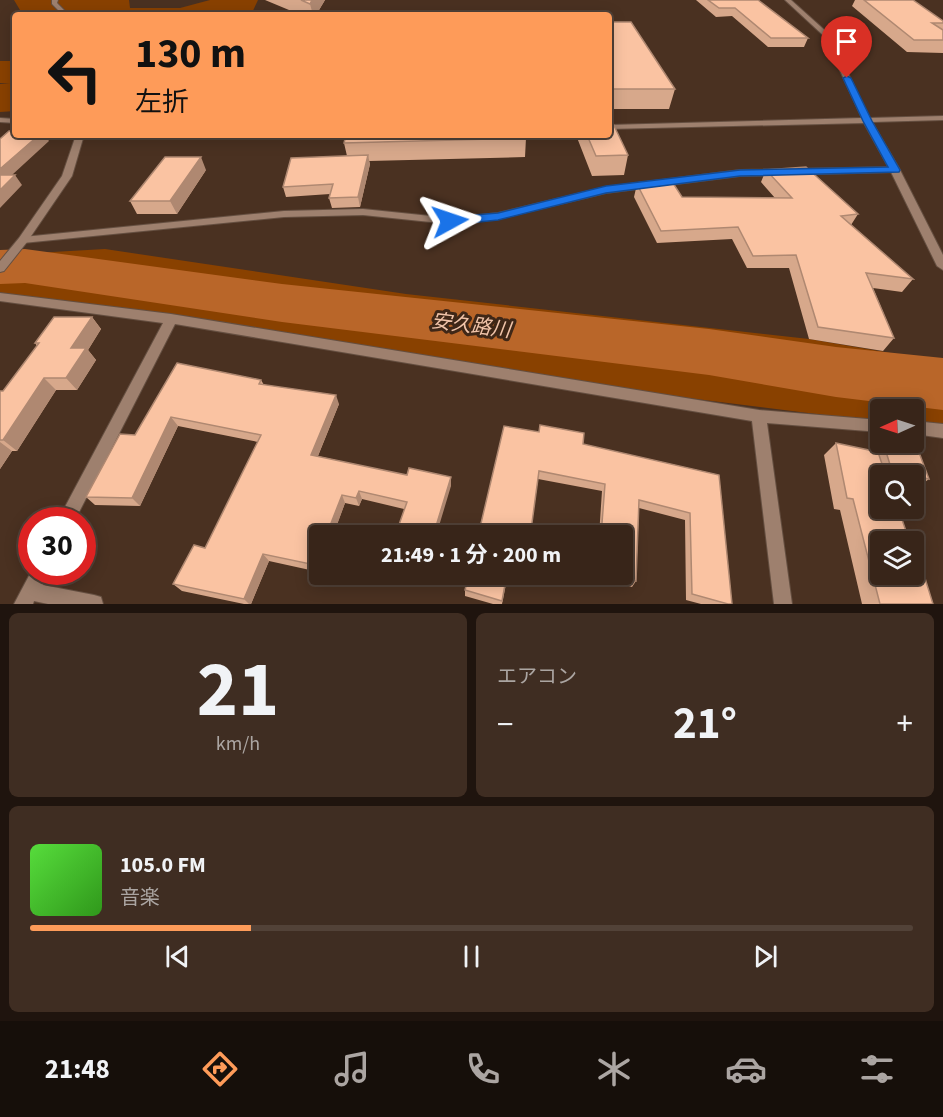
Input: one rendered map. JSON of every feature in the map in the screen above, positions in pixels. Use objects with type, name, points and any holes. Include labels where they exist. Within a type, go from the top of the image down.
[{"type":"street","points":[[56,0],[54,3],[63,12]]},
{"type":"street","points":[[788,0],[827,35],[867,121],[895,170],[943,266]]},
{"type":"street","points":[[612,127],[943,118]]},
{"type":"street","points":[[0,268],[23,240],[67,176],[79,138]]},
{"type":"street","points":[[23,240],[284,214],[363,213],[450,221],[498,216],[606,190],[740,173],[895,170]]},
{"type":"street","points":[[0,297],[171,320],[759,416],[870,425]]},
{"type":"street","points":[[73,507],[171,320]]},
{"type":"street","points":[[759,416],[783,604]]},
{"type":"street","points":[[924,429],[943,431]]},
{"type":"street","points":[[26,598],[94,604]]},
{"type":"shaded area","points":[[14,0],[129,0],[130,8],[180,8],[210,0],[258,0],[252,12],[21,12]]},
{"type":"shaded area","points":[[563,11],[564,12],[318,12]]},
{"type":"shaded area","points":[[0,61],[12,61],[12,111],[0,112],[0,84],[10,83],[0,83]]},
{"type":"shaded area","points":[[105,249],[406,294],[809,339],[943,362],[943,429],[924,427],[924,399],[870,399],[870,421],[536,379],[0,297],[0,255]]},
{"type":"building","points":[[708,0],[758,0],[808,38],[771,38],[735,8],[719,8]]},
{"type":"building","points":[[864,0],[913,0],[943,21],[943,23],[932,23],[943,30],[943,40],[914,40]]},
{"type":"building","points":[[612,22],[631,22],[675,89],[612,89]]},
{"type":"building","points":[[612,121],[628,155],[596,156],[588,138],[612,138]]},
{"type":"building","points":[[9,131],[12,131],[12,138],[36,138],[0,169],[0,139]]},
{"type":"building","points":[[345,138],[526,138],[344,143]]},
{"type":"building","points":[[368,155],[358,197],[329,198],[333,184],[283,187],[291,158]]},
{"type":"building","points":[[165,157],[201,157],[170,201],[130,201]]},
{"type":"building","points":[[806,167],[858,214],[841,216],[913,279],[866,273],[894,338],[818,327],[796,255],[753,256],[738,227],[661,231],[637,184],[673,183],[682,197],[792,198],[766,170]]},
{"type":"building","points":[[0,175],[15,175],[0,190]]},
{"type":"building","points":[[54,317],[92,317],[71,348],[86,348],[66,378],[44,378],[3,440],[0,440],[0,391],[3,391],[39,343],[35,343]]},
{"type":"building","points":[[177,363],[261,380],[259,384],[336,395],[311,455],[407,475],[409,468],[451,477],[436,525],[399,525],[407,502],[359,491],[356,498],[342,495],[330,525],[309,525],[309,564],[263,554],[244,599],[173,584],[194,545],[205,548],[261,435],[171,417],[132,498],[86,497],[120,434],[135,435]]},
{"type":"building","points":[[540,425],[584,433],[583,444],[719,475],[732,604],[692,594],[690,513],[639,500],[636,581],[633,580],[633,525],[602,525],[605,484],[539,471],[532,525],[481,525],[504,426],[539,432]]},
{"type":"building","points":[[836,443],[870,450],[870,453],[878,453],[882,465],[870,465],[870,519],[902,519],[906,531],[870,531],[870,565],[853,499],[847,498]]},
{"type":"building","points":[[886,453],[919,453],[924,465],[890,465]]},
{"type":"building","points":[[924,466],[929,479],[924,478]]},
{"type":"building","points":[[924,575],[933,604],[880,604],[875,585],[924,585]]},
{"type":"building","points":[[466,585],[505,585],[502,601],[465,590]]},
{"type":"waterway","name":"安久路川","points":[[0,267],[25,266],[282,303],[709,352],[836,372],[943,384]]},
{"type":"route","points":[[450,221],[498,216],[606,190],[740,173],[895,170],[867,121],[847,78]]}]
